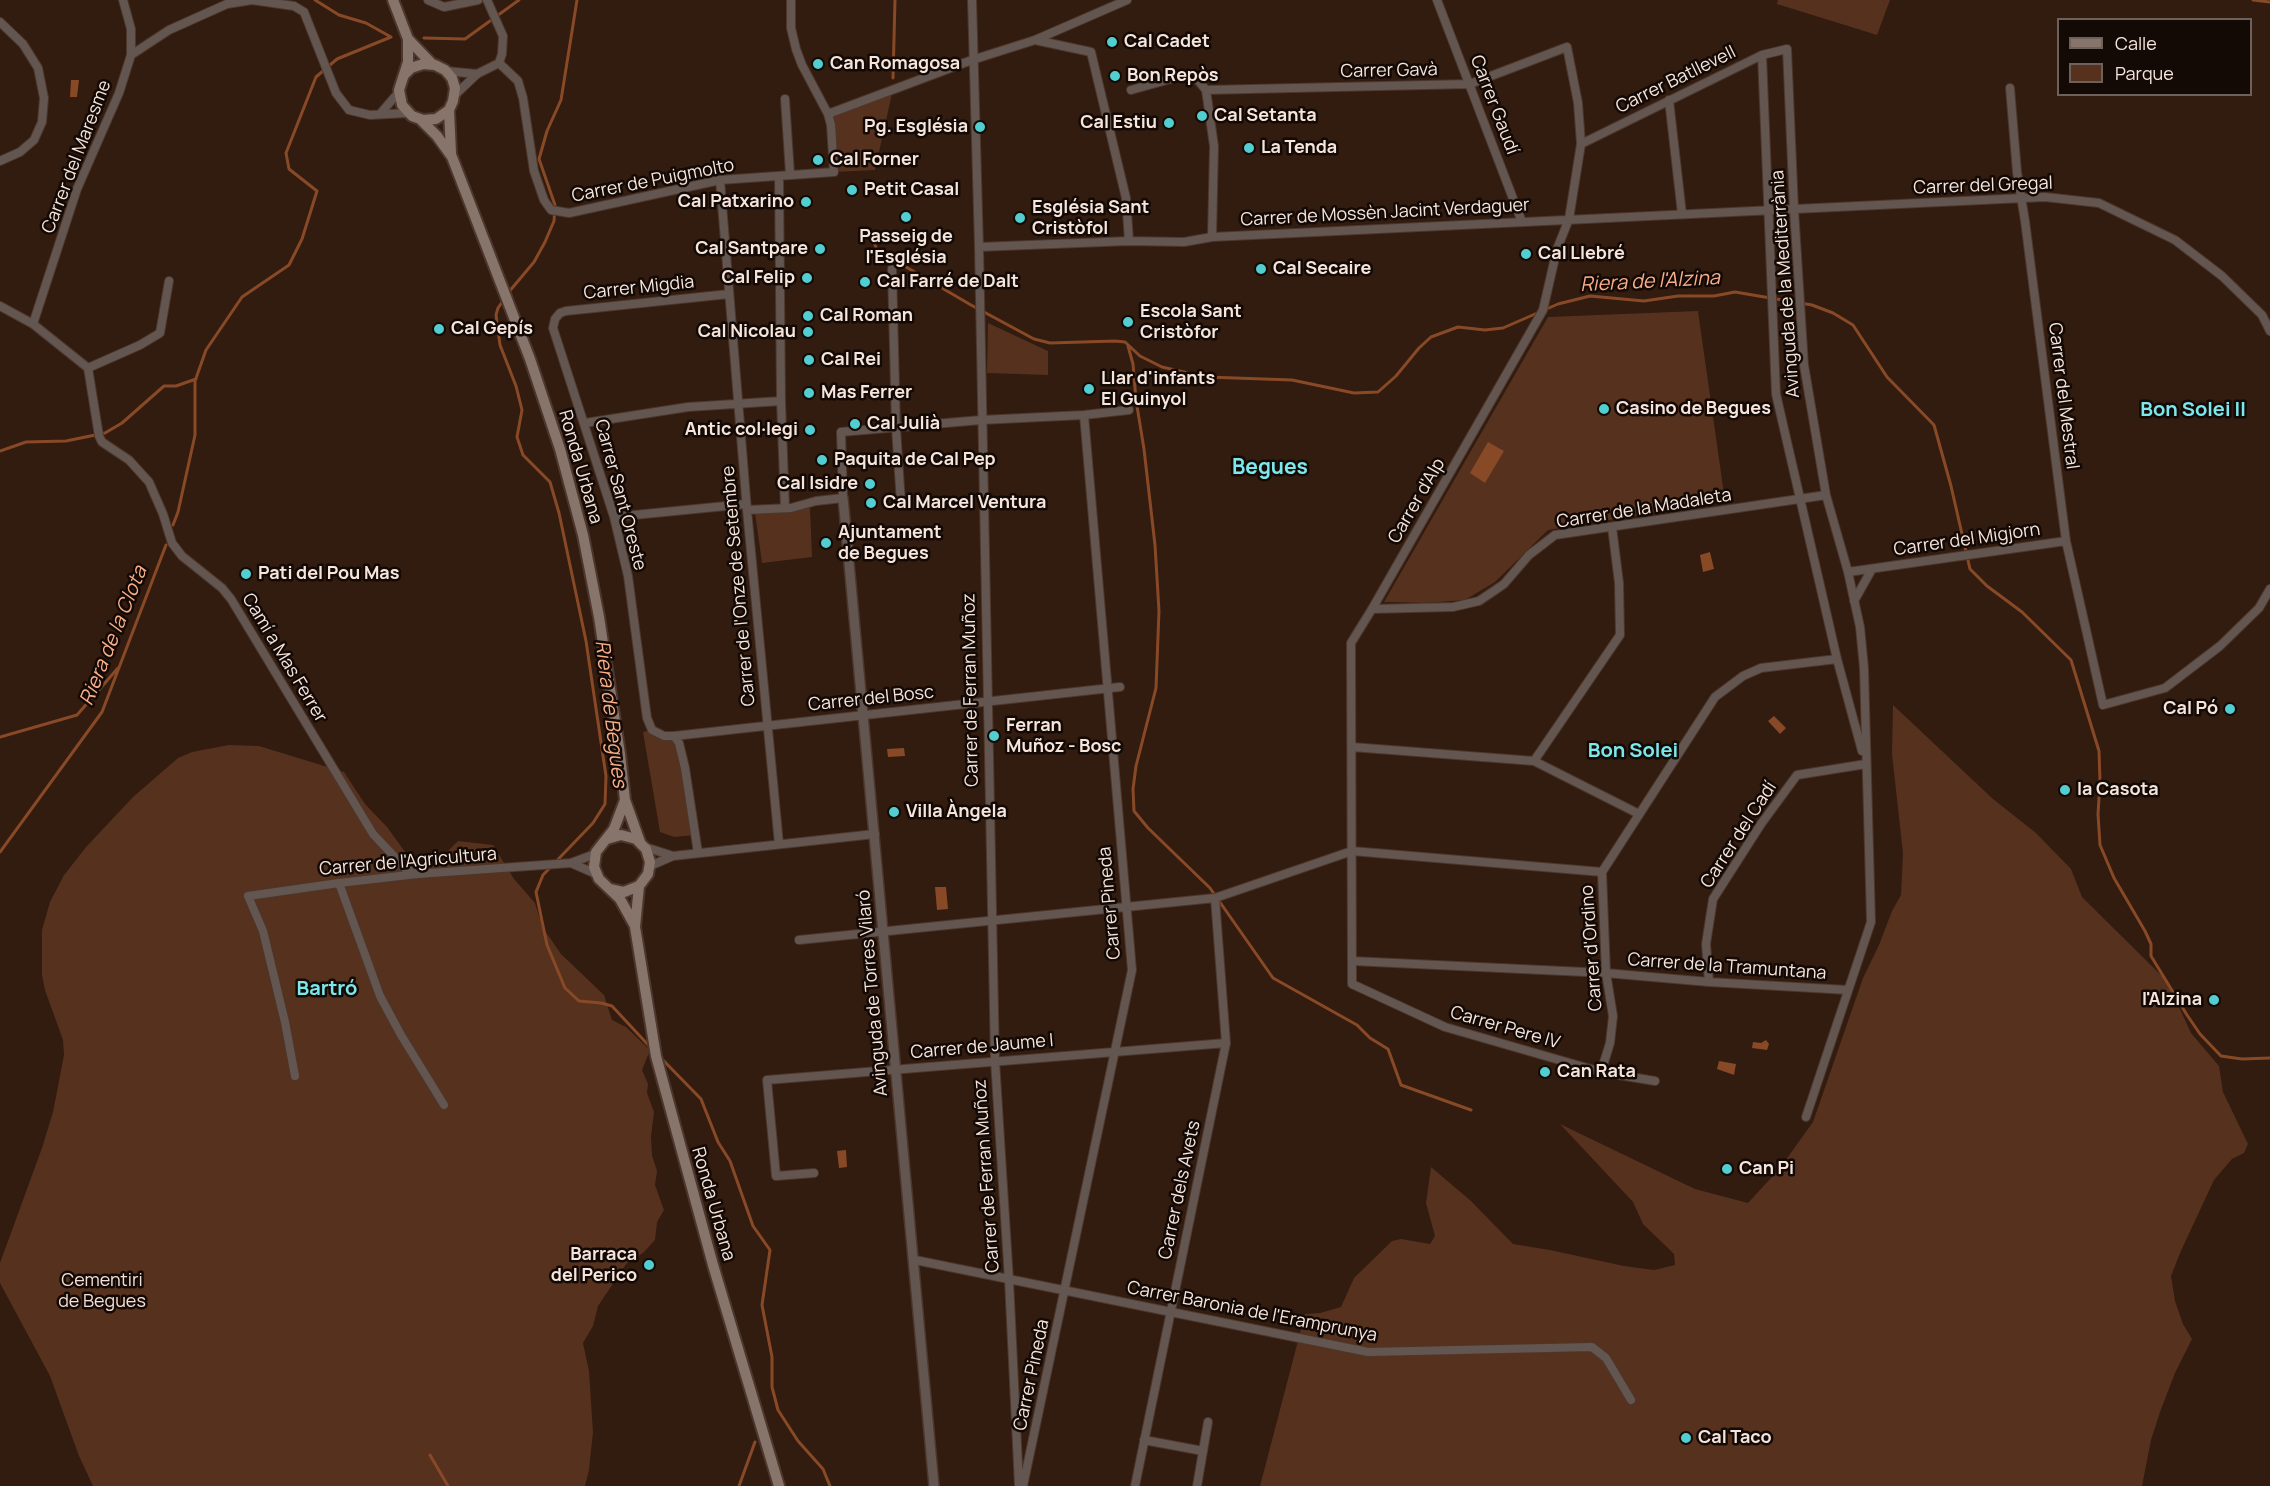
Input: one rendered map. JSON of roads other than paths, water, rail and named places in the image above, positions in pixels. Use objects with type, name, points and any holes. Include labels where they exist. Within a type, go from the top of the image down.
[{"type":"main road","points":[[393,0],[408,39],[408,62],[398,93],[400,102],[408,113]]},
{"type":"main road","points":[[408,39],[432,64],[445,70],[453,81],[455,95]]},
{"type":"main road","points":[[404,75],[417,65],[432,64]]},
{"type":"main road","name":"Ronda Urbana","points":[[452,157],[449,110],[455,95]]},
{"type":"main road","points":[[420,120],[436,119],[449,110]]},
{"type":"main road","name":"Ronda Urbana","points":[[408,113],[420,120],[437,136],[452,157],[512,311],[560,449],[583,535],[609,681],[625,800],[649,856],[650,866],[639,886],[635,927],[649,1020],[665,1094],[779,1486]]},
{"type":"main road","points":[[596,874],[595,854],[618,821],[625,800]]},
{"type":"main road","points":[[606,839],[624,835],[642,844]]},
{"type":"main road","name":"Ronda Urbana","points":[[596,874],[602,883],[620,899],[635,927]]},
{"type":"main road","points":[[610,889],[624,891],[639,886]]},
{"type":"street","name":"Carrer del Maresme","points":[[33,324],[77,189],[115,103],[131,55],[131,29],[123,0]]},
{"type":"street","points":[[131,55],[170,30],[236,2],[252,0],[298,4],[307,18],[336,93],[342,102],[357,113],[408,113]]},
{"type":"street","points":[[428,0],[444,7],[478,0]]},
{"type":"street","points":[[455,95],[477,74],[499,63],[504,45],[503,36],[487,0]]},
{"type":"street","points":[[791,0],[791,28],[796,49],[828,114],[972,60],[1035,40],[1127,0]]},
{"type":"street","name":"Carrer de Ferran Muñoz","points":[[972,0],[979,247],[990,920],[995,1061],[1021,1486]]},
{"type":"street","name":"Carrer Gaudí","points":[[1437,0],[1522,222]]},
{"type":"street","points":[[0,22],[23,44],[38,68],[44,98],[42,122],[34,140],[20,152],[0,161]]},
{"type":"street","points":[[1035,40],[1091,52],[1126,198],[1129,241]]},
{"type":"street","name":"Carrer Gavà","points":[[1206,90],[1470,84],[1567,47]]},
{"type":"street","name":"Carrer d'Alp","points":[[1352,984],[1350,643],[1372,609],[1545,302],[1557,249],[1569,219],[1581,144],[1578,103],[1567,47]]},
{"type":"street","name":"Carrer Batllevell","points":[[1581,144],[1762,55],[1787,49]]},
{"type":"street","name":"Avinguda de la Mediterrània","points":[[1787,49],[1804,365],[1826,495],[1848,572],[1860,627],[1864,668],[1871,922],[1806,1117]]},
{"type":"street","name":"Avinguda de la Mediterrània","points":[[1762,55],[1776,394],[1837,659],[1866,764]]},
{"type":"street","name":"Carrer de Puigmolto","points":[[499,63],[518,81],[523,98],[534,171],[544,200],[550,210],[569,213],[720,180],[834,172],[831,125],[828,114]]},
{"type":"street","points":[[445,70],[477,74]]},
{"type":"street","points":[[1131,90],[1192,73],[1206,90],[1214,146],[1212,237]]},
{"type":"street","name":"Carrer del Mestral","points":[[2010,88],[2017,172],[2066,541],[2103,705],[2164,688],[2220,646],[2259,608],[2270,589]]},
{"type":"street","points":[[380,114],[398,93]]},
{"type":"street","points":[[785,99],[790,174]]},
{"type":"street","points":[[1669,100],[1682,214]]},
{"type":"street","points":[[779,176],[784,508]]},
{"type":"street","name":"Carrer de l'Onze de Setembre","points":[[720,180],[746,507],[779,844]]},
{"type":"street","name":"Carrer del Gregal","points":[[1794,209],[2045,197],[2099,203],[2175,240],[2222,276],[2262,315],[2270,331]]},
{"type":"street","name":"Carrer de Mossèn Jacint Verdaguer","points":[[979,247],[1129,241],[1184,242],[1212,237],[1794,209]]},
{"type":"street","points":[[892,269],[896,428],[901,503]]},
{"type":"street","points":[[0,306],[33,324],[88,368],[140,345],[160,333],[169,281]]},
{"type":"street","name":"Carrer Migdia","points":[[555,319],[560,313],[577,309],[729,294]]},
{"type":"street","name":"Carrer Sant Oreste","points":[[555,319],[553,328],[614,517],[628,576],[647,718],[652,730],[664,736],[674,736]]},
{"type":"street","name":"Camí a Mas Ferrer","points":[[88,368],[99,436],[102,442],[129,460],[149,482],[164,514],[172,543],[182,556],[222,588],[231,599],[373,834],[405,868],[417,874]]},
{"type":"street","points":[[585,423],[688,407],[781,401]]},
{"type":"street","points":[[614,517],[746,507],[784,508],[843,498],[841,432],[1129,410]]},
{"type":"street","name":"Carrer Pineda","points":[[1021,1486],[1065,1291],[1113,1052],[1132,970],[1084,415]]},
{"type":"street","name":"Carrer de la Madaleta","points":[[1372,609],[1453,607],[1479,601],[1504,584],[1529,555],[1555,535],[1826,495]]},
{"type":"street","name":"Avinguda de Torres Vilaró","points":[[843,498],[865,715],[934,1486]]},
{"type":"street","points":[[1534,761],[1620,635],[1619,583],[1612,527]]},
{"type":"street","name":"Carrer del Migjorn","points":[[1848,572],[2066,541]]},
{"type":"street","name":"Carrer del Migjorn","points":[[1854,601],[1872,568]]},
{"type":"street","name":"Carrer d'Ordino","points":[[1601,1072],[1610,1043],[1613,1016],[1606,973],[1602,872],[1707,708],[1725,689],[1743,676],[1761,668],[1837,659]]},
{"type":"street","name":"Carrer del Bosc","points":[[674,736],[1120,687]]},
{"type":"street","points":[[674,736],[679,743],[685,768],[698,853]]},
{"type":"street","points":[[1352,747],[1534,761],[1639,814]]},
{"type":"street","name":"Carrer del Cadí","points":[[1709,982],[1706,944],[1713,899],[1761,824],[1797,775],[1866,764]]},
{"type":"street","points":[[650,866],[673,856],[875,834]]},
{"type":"street","points":[[642,844],[673,856]]},
{"type":"street","points":[[799,940],[1219,897],[1352,851],[1602,872]]},
{"type":"street","name":"Carrer de l'Agricultura","points":[[295,1076],[285,1022],[263,931],[248,896],[417,874],[571,863],[595,854]]},
{"type":"street","name":"Carrer de l'Agricultura","points":[[571,863],[596,874]]},
{"type":"street","points":[[339,883],[380,996],[400,1035],[444,1106]]},
{"type":"street","name":"Carrer dels Avets","points":[[1135,1486],[1226,1043],[1219,897]]},
{"type":"street","name":"Carrer de la Tramuntana","points":[[1352,961],[1606,973],[1848,990]]},
{"type":"street","name":"Carrer Pere IV","points":[[1352,984],[1445,1027],[1601,1072],[1655,1082]]},
{"type":"street","name":"Carrer de Jaume I","points":[[814,1173],[776,1176],[767,1080],[1226,1043]]},
{"type":"street","name":"Carrer Baronia de l'Eramprunya","points":[[915,1260],[1368,1352],[1592,1347],[1606,1358],[1631,1400]]},
{"type":"street","points":[[1197,1486],[1208,1422]]},
{"type":"street","points":[[1144,1440],[1203,1450]]},
{"type":"waterway","points":[[315,0],[339,15],[366,23],[391,37]]},
{"type":"waterway","name":"Riera de la Clota","points":[[424,38],[465,39],[519,0]]},
{"type":"waterway","name":"Riera de Begues","points":[[508,293],[534,262],[554,221],[555,205],[539,159],[547,131],[561,100],[577,0]]},
{"type":"waterway","name":"Riera de l'Alzina","points":[[893,78],[895,0]]},
{"type":"waterway","points":[[2253,0],[2270,2]]},
{"type":"waterway","name":"Riera de la Clota","points":[[173,525],[195,435],[195,381],[206,350],[242,297],[289,265],[302,239],[317,191],[289,169],[286,153],[316,77],[337,59],[391,37]]},
{"type":"waterway","name":"Riera de l'Alzina","points":[[872,237],[877,250],[1034,339],[1050,343],[1125,342],[1140,356],[1162,367],[1206,377],[1292,380],[1354,393],[1378,392],[1396,376],[1431,337],[1458,327],[1485,330],[1503,328],[1558,304],[1590,296],[1644,301],[1678,296],[1714,296],[1735,292],[1812,305],[1833,313],[1853,325],[1887,377],[1934,425],[1970,569],[1987,586],[2022,612],[2071,660],[2099,751],[2100,845],[2114,878],[2151,944],[2151,956],[2200,1034],[2221,1056],[2242,1059],[2270,1058]]},
{"type":"waterway","name":"Riera de Begues","points":[[505,298],[496,315],[500,345],[516,386],[522,410],[517,437],[523,455],[550,482],[559,513],[586,641],[606,776],[605,804],[593,823],[543,875],[536,892],[547,945],[565,988],[579,1001],[612,1006],[651,1048]]},
{"type":"waterway","points":[[1128,346],[1133,364],[1144,449],[1155,545],[1159,611],[1156,688],[1136,766],[1133,789],[1134,811],[1148,828],[1210,888],[1273,978],[1357,1025],[1370,1038],[1388,1049],[1401,1085],[1471,1110]]},
{"type":"waterway","points":[[0,451],[26,442],[66,441],[105,433],[122,423],[164,386],[176,386],[196,379]]},
{"type":"waterway","name":"Riera de la Clota","points":[[0,852],[102,712],[166,545]]},
{"type":"waterway","points":[[0,737],[77,715],[118,668]]},
{"type":"waterway","name":"Riera de Begues","points":[[660,1057],[701,1099],[718,1142],[730,1161],[753,1226],[770,1250],[762,1305],[772,1357],[772,1387],[778,1410],[798,1441],[823,1469],[830,1486]]},
{"type":"waterway","points":[[739,1486],[755,1442]]},
{"type":"waterway","points":[[430,1455],[448,1486]]},
{"type":"place","name":"Cal Cadet","points":[[1112,42]]},
{"type":"place","name":"Can Romagosa","points":[[818,64]]},
{"type":"place","name":"Bon Repòs","points":[[1115,76]]},
{"type":"place","name":"Cal Setanta","points":[[1202,116]]},
{"type":"place","name":"Cal Estiu","points":[[1169,123]]},
{"type":"place","name":"Pg. Església","points":[[980,127]]},
{"type":"place","name":"La Tenda","points":[[1249,148]]},
{"type":"place","name":"Cal Forner","points":[[818,160]]},
{"type":"place","name":"Petit Casal","points":[[852,190]]},
{"type":"place","name":"Cal Patxarino","points":[[806,202]]},
{"type":"place","name":"Passeig de l'Església","points":[[906,217]]},
{"type":"place","name":"Església Sant Cristòfol","points":[[1020,218]]},
{"type":"place","name":"Cal Santpare","points":[[820,249]]},
{"type":"place","name":"Cal Llebré","points":[[1526,254]]},
{"type":"place","name":"Cal Secaire","points":[[1261,269]]},
{"type":"place","name":"Cal Felip","points":[[807,278]]},
{"type":"place","name":"Cal Farré de Dalt","points":[[865,282]]},
{"type":"place","name":"Cal Roman","points":[[808,316]]},
{"type":"place","name":"Escola Sant Cristòfor","points":[[1128,322]]},
{"type":"place","name":"Cal Gepís","points":[[439,329]]},
{"type":"place","name":"Cal Nicolau","points":[[808,332]]},
{"type":"place","name":"Cal Rei","points":[[809,360]]},
{"type":"place","name":"Llar d'infants El Guinyol","points":[[1089,389]]},
{"type":"place","name":"Mas Ferrer","points":[[809,393]]},
{"type":"place","name":"Casino de Begues","points":[[1604,409]]},
{"type":"place","name":"Cal Julià","points":[[855,424]]},
{"type":"place","name":"Antic col·legi","points":[[810,430]]},
{"type":"place","name":"Paquita de Cal Pep","points":[[822,460]]},
{"type":"place","name":"Cal Isidre","points":[[870,484]]},
{"type":"place","name":"Cal Marcel Ventura","points":[[871,503]]},
{"type":"place","name":"Ajuntament de Begues","points":[[826,543]]},
{"type":"place","name":"Pati del Pou Mas","points":[[246,574]]},
{"type":"place","name":"Cal Pó","points":[[2230,709]]},
{"type":"place","name":"Ferran Muñoz - Bosc","points":[[994,736]]},
{"type":"place","name":"la Casota","points":[[2065,790]]},
{"type":"place","name":"Villa Àngela","points":[[894,812]]},
{"type":"place","name":"l'Alzina","points":[[2214,1000]]},
{"type":"place","name":"Can Rata","points":[[1545,1072]]},
{"type":"place","name":"Can Pi","points":[[1727,1169]]},
{"type":"place","name":"Barraca del Perico","points":[[649,1265]]},
{"type":"place","name":"Cal Taco","points":[[1686,1438]]},
{"type":"district","name":"Bon Solei II","points":[[2193,410]]},
{"type":"district","name":"Begues","points":[[1270,468]]},
{"type":"district","name":"Bon Solei","points":[[1633,751]]},
{"type":"district","name":"Bartró","points":[[327,989]]},
{"type":"park label","name":"Cementiri de Begues","points":[[102,1291]]}]
